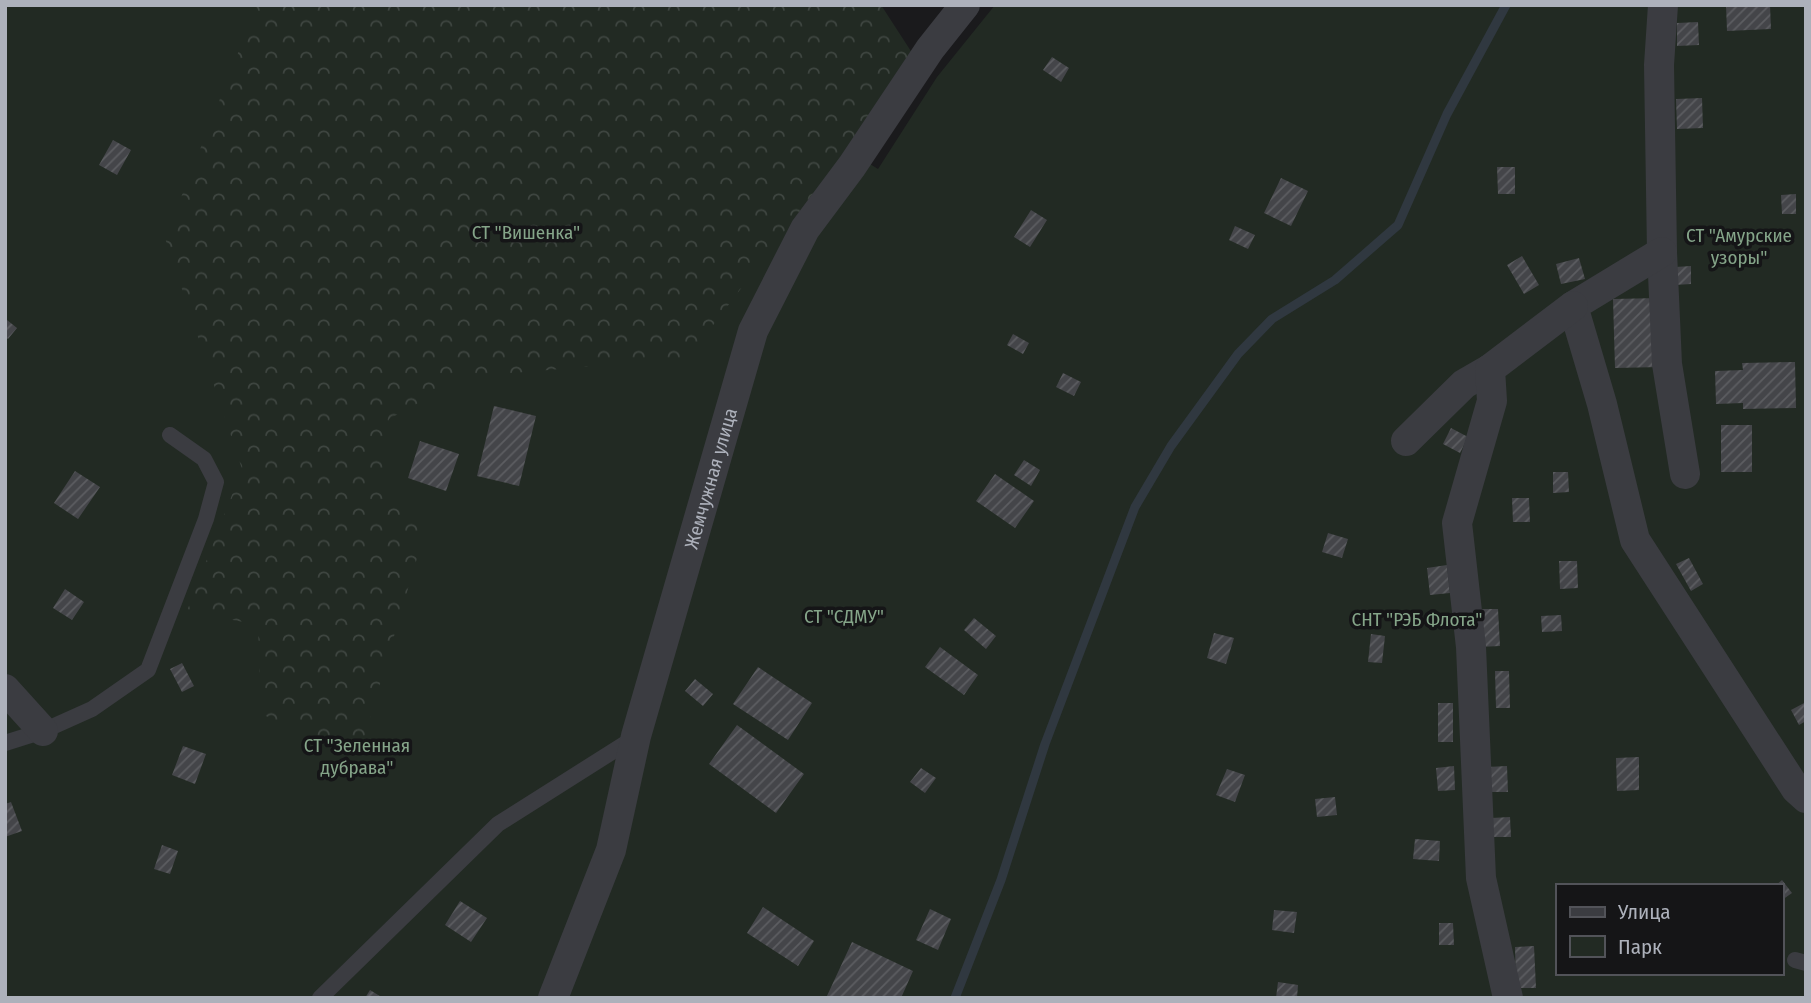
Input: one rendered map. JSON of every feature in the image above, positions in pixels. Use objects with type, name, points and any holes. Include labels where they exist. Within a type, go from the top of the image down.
[{"type":"street","name":"Жемчужная улица","points":[[553,998],[611,850],[636,736],[753,331],[805,229],[852,166],[930,49],[965,5]]},
{"type":"street","points":[[1663,5],[1659,65],[1667,364],[1685,474]]},
{"type":"street","points":[[1406,441],[1464,384],[1490,369],[1573,306],[1662,252]]},
{"type":"street","points":[[1573,306],[1602,404],[1635,540],[1796,789],[1806,798]]},
{"type":"street","points":[[1490,369],[1492,401],[1457,523],[1471,647],[1481,878],[1508,998]]},
{"type":"street","points":[[5,689],[43,731]]},
{"type":"lane","points":[[5,743],[43,731],[92,709],[148,670],[206,519],[216,482],[204,459],[170,435]]},
{"type":"lane","points":[[320,998],[498,824],[636,736]]},
{"type":"green space","points":[[5,5],[618,5],[878,169],[937,77],[995,5],[1806,5],[1806,998],[5,998]]},
{"type":"green space","name":"СТ \"Вишенка\"","points":[[257,5],[881,5],[916,59],[688,358],[466,377],[389,419],[384,483],[425,531],[359,755],[261,714],[258,625],[187,611],[242,469],[165,238]]},
{"type":"building","points":[[1726,5],[1770,5],[1771,29],[1727,31]]},
{"type":"building","points":[[1698,22],[1699,45],[1677,46],[1677,23]]},
{"type":"building","points":[[1052,57],[1069,68],[1061,82],[1043,70]]},
{"type":"building","points":[[1702,98],[1703,128],[1677,129],[1676,99]]},
{"type":"building","points":[[113,140],[131,150],[117,175],[99,165]]},
{"type":"building","points":[[1497,167],[1515,167],[1515,194],[1498,194]]},
{"type":"building","points":[[1281,178],[1308,191],[1291,226],[1264,213]]},
{"type":"building","points":[[1796,194],[1796,214],[1782,214],[1781,195]]},
{"type":"building","points":[[1031,210],[1047,220],[1030,247],[1014,237]]},
{"type":"building","points":[[1235,226],[1255,235],[1248,249],[1229,240]]},
{"type":"building","points":[[1522,256],[1539,285],[1524,294],[1507,265]]},
{"type":"building","points":[[1579,258],[1585,279],[1561,284],[1556,264]]},
{"type":"building","points":[[1691,266],[1691,284],[1675,285],[1675,267]]},
{"type":"building","points":[[1659,298],[1661,367],[1615,368],[1613,299]]},
{"type":"building","points":[[7,320],[17,328],[8,339],[5,336]]},
{"type":"building","points":[[1013,334],[1029,343],[1023,354],[1007,345]]},
{"type":"building","points":[[1795,362],[1796,408],[1743,409],[1743,403],[1716,404],[1715,371],[1743,370],[1742,363]]},
{"type":"building","points":[[1063,373],[1081,382],[1074,396],[1056,387]]},
{"type":"building","points":[[494,406],[536,416],[519,486],[477,476]]},
{"type":"building","points":[[1721,425],[1752,425],[1752,472],[1721,472]]},
{"type":"building","points":[[1451,428],[1468,437],[1460,453],[1443,444]]},
{"type":"building","points":[[420,441],[459,454],[446,491],[408,478]]},
{"type":"building","points":[[1024,460],[1040,470],[1031,486],[1014,475]]},
{"type":"building","points":[[75,471],[100,487],[78,519],[54,503]]},
{"type":"building","points":[[1553,472],[1568,472],[1569,492],[1553,493]]},
{"type":"building","points":[[995,474],[1034,501],[1015,528],[976,501]]},
{"type":"building","points":[[1512,498],[1529,498],[1530,522],[1513,522]]},
{"type":"building","points":[[1328,533],[1348,539],[1342,558],[1322,552]]},
{"type":"building","points":[[1689,558],[1703,584],[1691,591],[1676,564]]},
{"type":"building","points":[[1559,561],[1577,561],[1578,588],[1560,589]]},
{"type":"building","points":[[1447,565],[1450,593],[1430,595],[1427,568]]},
{"type":"building","points":[[65,589],[84,602],[72,620],[53,608]]},
{"type":"building","points":[[1478,609],[1498,609],[1500,646],[1479,647]]},
{"type":"building","points":[[1561,615],[1562,631],[1542,632],[1541,616]]},
{"type":"building","points":[[974,618],[996,636],[986,649],[964,630]]},
{"type":"building","points":[[1214,633],[1234,638],[1226,664],[1207,658]]},
{"type":"building","points":[[1371,634],[1385,636],[1382,663],[1368,662]]},
{"type":"building","points":[[940,647],[978,675],[964,695],[925,667]]},
{"type":"building","points":[[182,663],[194,686],[182,692],[170,669]]},
{"type":"building","points":[[758,667],[812,703],[788,740],[733,704]]},
{"type":"building","points":[[1495,671],[1509,671],[1510,708],[1496,708]]},
{"type":"building","points":[[695,679],[713,694],[703,706],[685,691]]},
{"type":"building","points":[[1806,702],[1806,721],[1799,725],[1791,710]]},
{"type":"building","points":[[1438,703],[1453,703],[1453,742],[1438,742]]},
{"type":"building","points":[[737,725],[804,774],[776,813],[709,764]]},
{"type":"building","points":[[183,746],[206,754],[195,784],[172,775]]},
{"type":"building","points":[[1639,757],[1639,790],[1617,791],[1616,758]]},
{"type":"building","points":[[1454,766],[1455,790],[1438,791],[1436,768]]},
{"type":"building","points":[[1507,766],[1508,792],[1488,792],[1487,767]]},
{"type":"building","points":[[921,768],[936,778],[925,793],[910,782]]},
{"type":"building","points":[[1227,769],[1245,775],[1235,802],[1216,795]]},
{"type":"building","points":[[1335,797],[1337,815],[1317,817],[1315,799]]},
{"type":"building","points":[[11,802],[22,831],[5,837],[5,804]]},
{"type":"building","points":[[1510,817],[1511,837],[1491,837],[1491,818]]},
{"type":"building","points":[[1415,839],[1440,841],[1439,861],[1413,859]]},
{"type":"building","points":[[162,845],[178,851],[170,874],[154,869]]},
{"type":"building","points":[[1782,880],[1792,893],[1783,899],[1783,884],[1777,884]]},
{"type":"building","points":[[460,901],[487,918],[471,942],[445,925]]},
{"type":"building","points":[[763,907],[814,941],[798,966],[747,933]]},
{"type":"building","points":[[930,909],[951,919],[938,950],[916,940]]},
{"type":"building","points":[[1274,910],[1297,912],[1294,933],[1272,930]]},
{"type":"building","points":[[1439,923],[1453,923],[1454,945],[1439,945]]},
{"type":"building","points":[[852,942],[913,971],[901,998],[826,998]]},
{"type":"building","points":[[1534,946],[1536,988],[1516,988],[1515,947]]},
{"type":"building","points":[[1278,982],[1298,985],[1297,998],[1276,998]]},
{"type":"building","points":[[370,990],[383,998],[365,998]]},
{"type":"waterway","points":[[955,998],[1001,880],[1045,744],[1135,507],[1171,446],[1238,354],[1272,319],[1335,280],[1398,225],[1447,114],[1506,5]]},
{"type":"park label","name":"СТ \"Амурские узоры\"","points":[[1739,246]]},
{"type":"park label","name":"СТ \"СДМУ\"","points":[[844,616]]},
{"type":"park label","name":"СНТ \"РЭБ Флота\"","points":[[1417,619]]},
{"type":"park label","name":"СТ \"Зеленная дубрава\"","points":[[357,756]]}]
